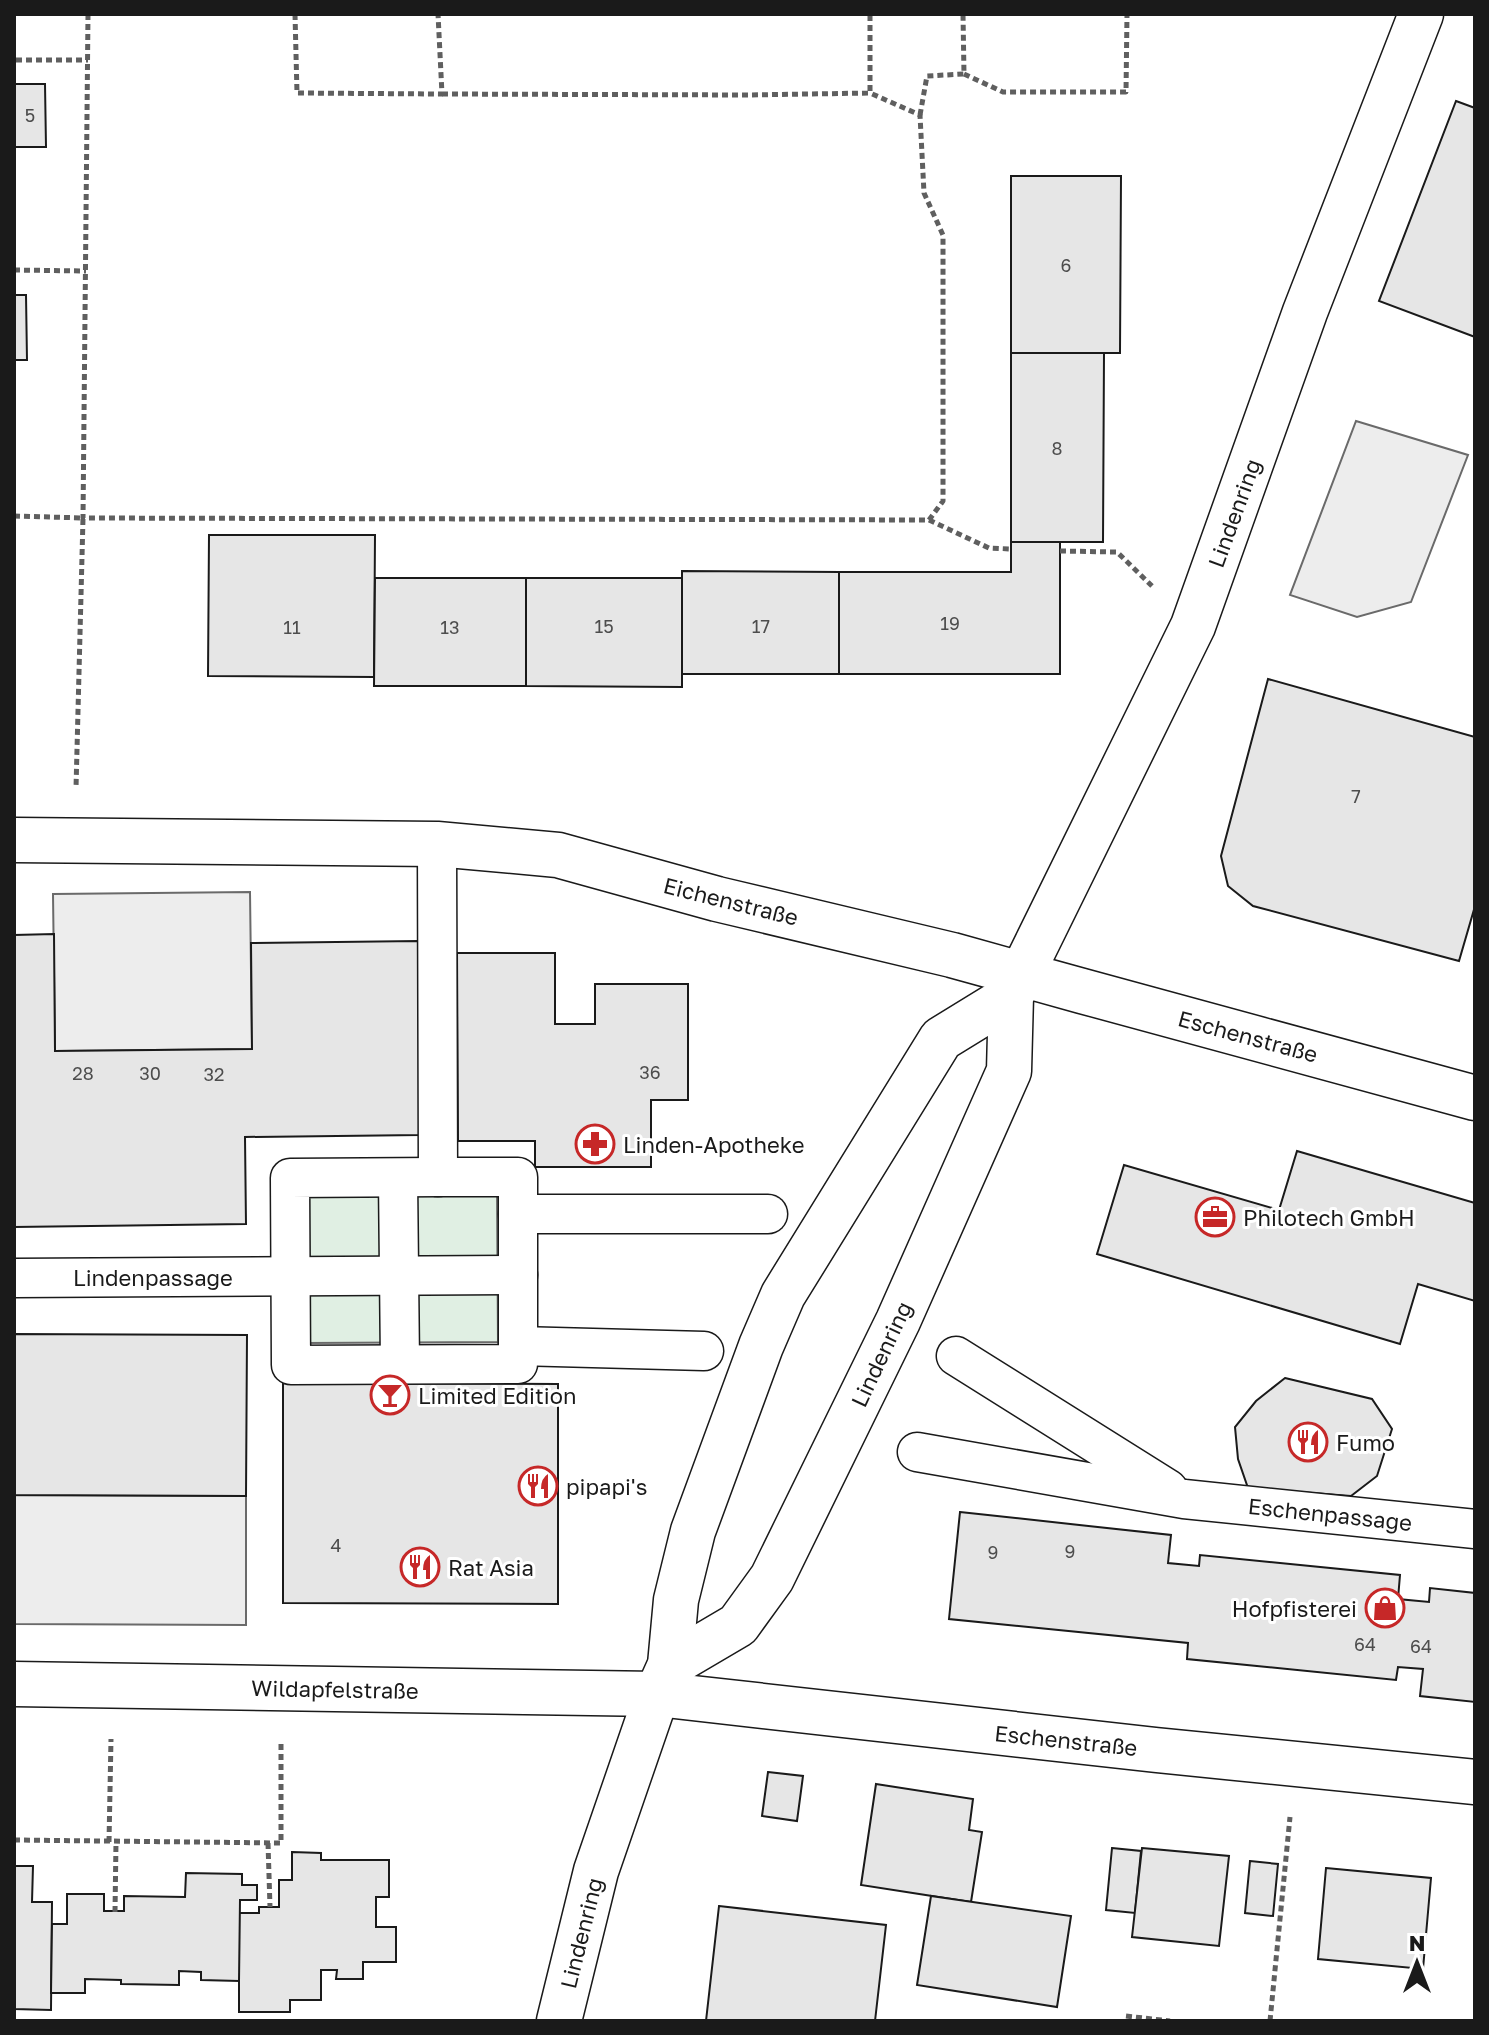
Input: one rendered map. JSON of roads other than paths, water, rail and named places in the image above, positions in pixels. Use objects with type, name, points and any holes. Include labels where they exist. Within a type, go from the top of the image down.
[{"type":"street","name":"Lindenring","points":[[663,1679],[738,1625],[772,1578],[898,1321],[1009,1071],[1016,984],[1193,626],[1305,312],[1421,14]]},
{"type":"street","name":"Eichenstraße","points":[[14,840],[437,844],[558,855],[1016,984]]},
{"type":"street","points":[[437,844],[438,1177]]},
{"type":"street","name":"Lindenring","points":[[559,2021],[596,1871],[663,1679],[676,1600],[693,1531],[783,1295],[941,1039],[1016,984]]},
{"type":"street","name":"Eschenstraße","points":[[1016,984],[1082,991],[1475,1098]]},
{"type":"street","points":[[438,1177],[518,1177],[518,1364],[291,1365],[290,1178],[438,1177]]},
{"type":"street","points":[[398,1178],[400,1364]]},
{"type":"street","points":[[518,1214],[768,1214]]},
{"type":"street","name":"Lindenpassage","points":[[14,1278],[518,1275]]},
{"type":"street","points":[[518,1346],[704,1351]]},
{"type":"street","name":"Eschenpassage","points":[[956,1356],[1184,1499]]},
{"type":"street","name":"Eschenpassage","points":[[917,1452],[1184,1499],[1475,1529]]},
{"type":"street","name":"Eschenstraße","points":[[663,1679],[1156,1750],[1475,1782]]},
{"type":"street","name":"Wildapfelstraße","points":[[14,1684],[281,1688],[663,1679]]},
{"type":"place","name":"Linden-Apotheke","points":[[595,1144]]},
{"type":"place","name":"Philotech GmbH","points":[[1215,1217]]},
{"type":"place","name":"Limited Edition","points":[[390,1395]]},
{"type":"place","name":"Fumo","points":[[1308,1442]]},
{"type":"place","name":"pipapi's","points":[[538,1486]]},
{"type":"place","name":"Rat Asia","points":[[420,1567]]},
{"type":"place","name":"Hofpfisterei","points":[[1385,1608]]}]
